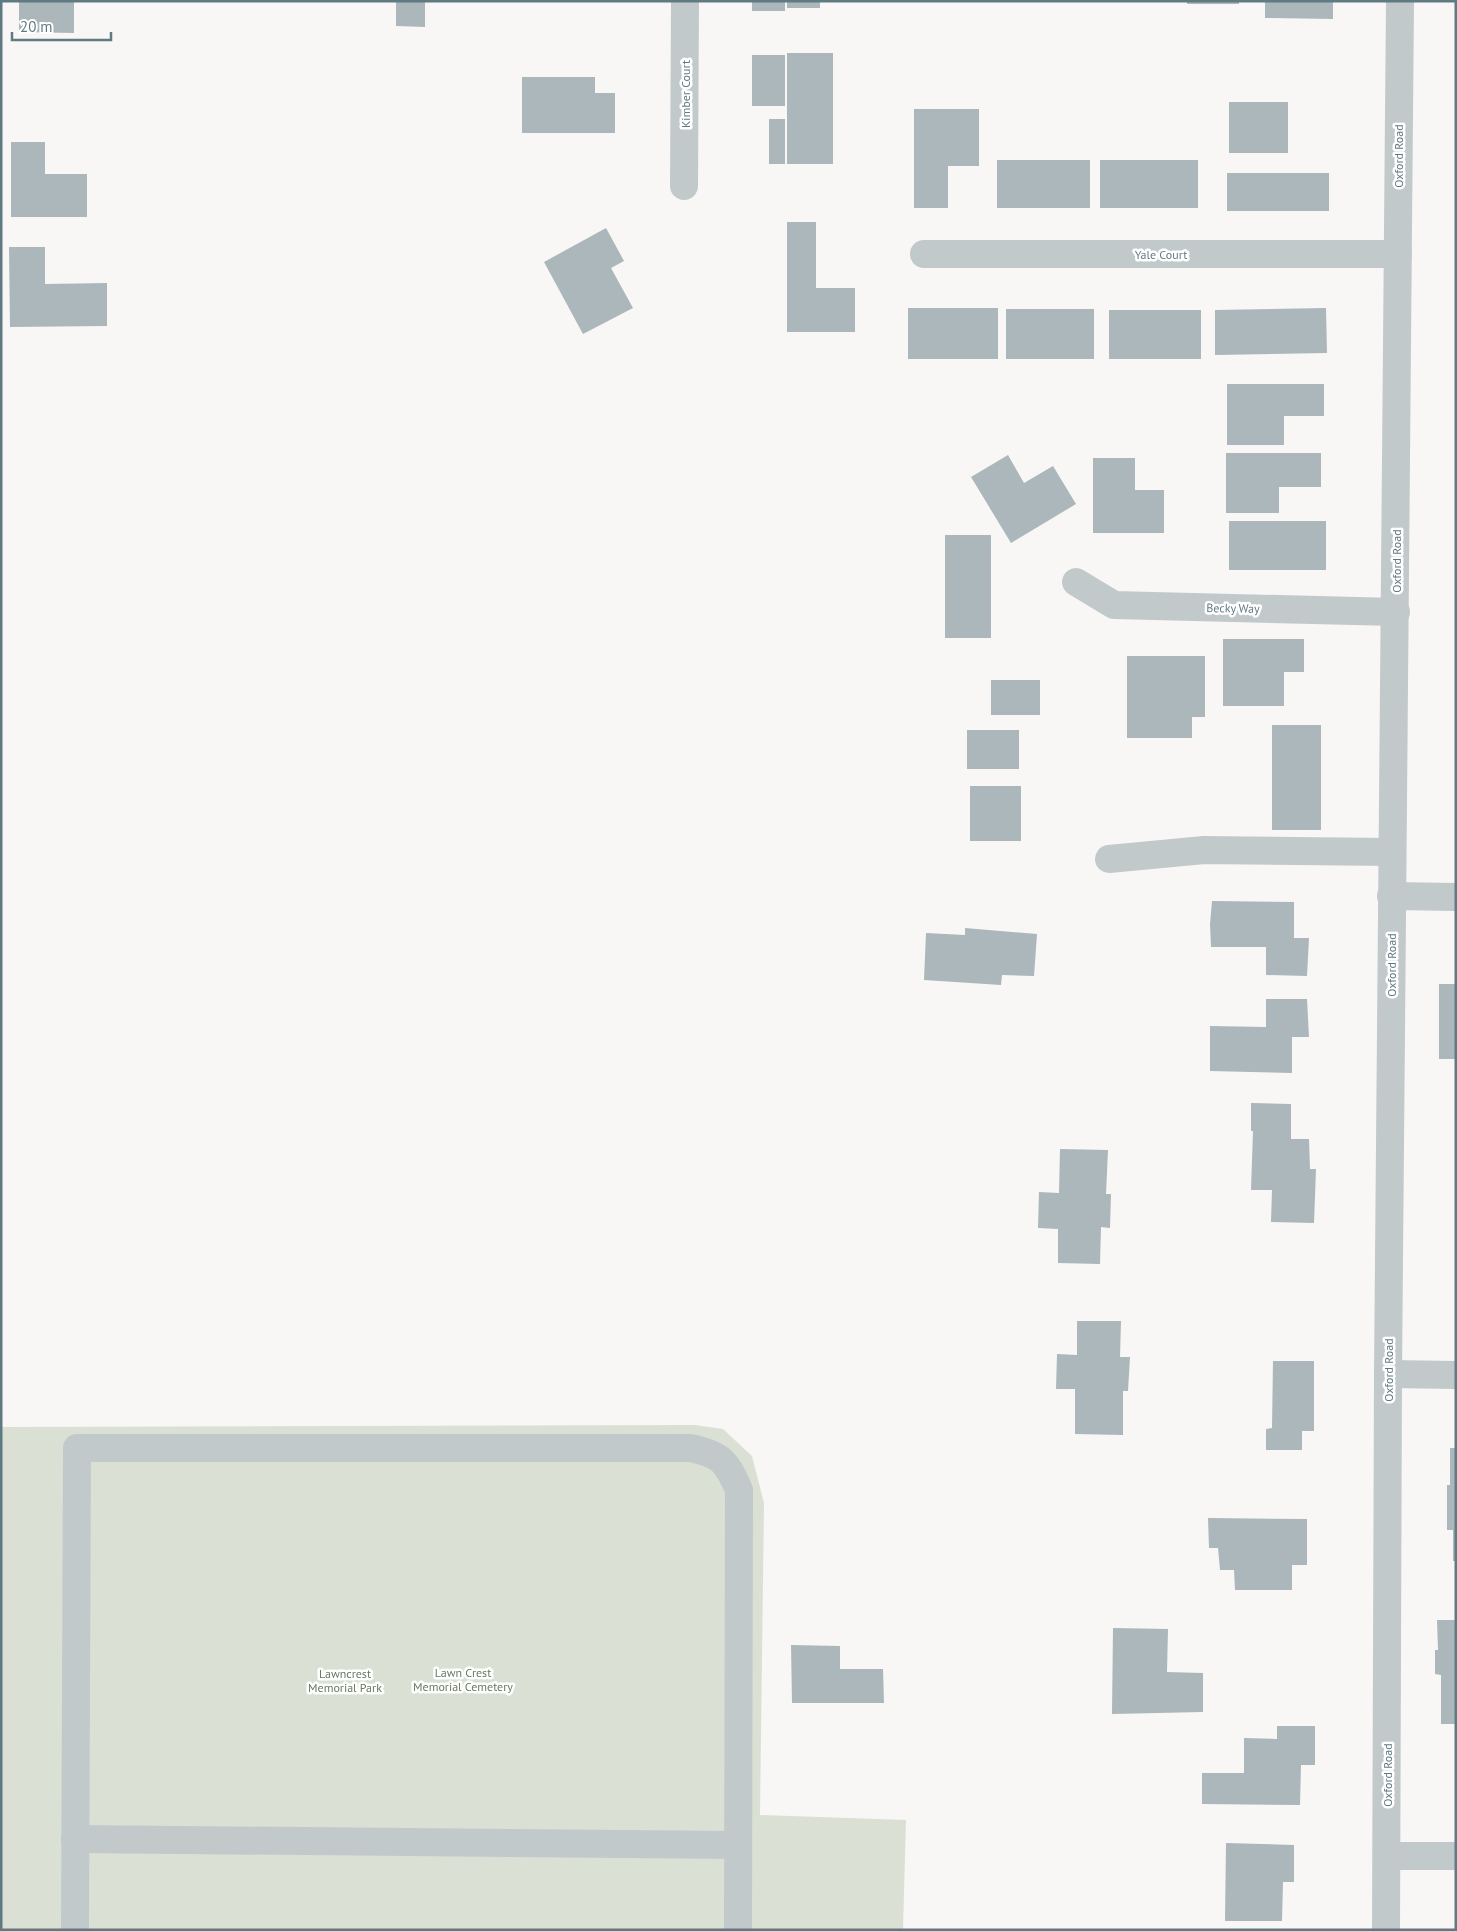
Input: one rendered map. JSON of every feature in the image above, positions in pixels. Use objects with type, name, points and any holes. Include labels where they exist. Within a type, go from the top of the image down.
[{"type":"street","name":"Kimber Court","points":[[684,186],[686,1]]},
{"type":"street","name":"Oxford Road","points":[[1386,1930],[1391,896],[1396,612],[1400,1]]},
{"type":"street","name":"Yale Court","points":[[924,254],[1398,254]]},
{"type":"street","name":"Becky Way","points":[[1076,582],[1114,605],[1396,612]]},
{"type":"street","points":[[1109,859],[1204,850],[1392,852]]},
{"type":"street","points":[[1391,896],[1456,897]]},
{"type":"street","points":[[1388,1374],[1456,1375]]},
{"type":"street","points":[[75,1930],[77,1448],[690,1448],[711,1452],[729,1468],[739,1490],[738,1930]]},
{"type":"street","points":[[75,1839],[738,1845]]},
{"type":"street","points":[[1387,1856],[1456,1856]]},
{"type":"green space","name":"Lawn Crest Memorial Cemetery","points":[[695,1425],[723,1429],[752,1456],[764,1503],[760,1815],[906,1820],[903,1930],[1,1930],[1,1427]]},
{"type":"building","points":[[19,1],[74,1],[74,33],[19,32]]},
{"type":"building","points":[[396,1],[425,1],[425,27],[396,26]]},
{"type":"building","points":[[752,1],[785,1],[785,11],[752,11]]},
{"type":"building","points":[[787,1],[820,1],[820,8],[787,8]]},
{"type":"building","points":[[1187,1],[1239,1],[1239,4],[1187,4]]},
{"type":"building","points":[[1265,1],[1333,1],[1333,19],[1265,18]]},
{"type":"building","points":[[787,53],[833,53],[833,164],[787,164]]},
{"type":"building","points":[[752,55],[785,55],[785,106],[752,106]]},
{"type":"building","points":[[522,77],[595,77],[595,93],[615,93],[615,133],[522,133]]},
{"type":"building","points":[[1229,102],[1288,102],[1288,153],[1229,153]]},
{"type":"building","points":[[914,109],[979,109],[979,166],[948,166],[948,208],[914,208]]},
{"type":"building","points":[[769,119],[785,119],[785,164],[769,164]]},
{"type":"building","points":[[11,142],[45,142],[45,174],[87,174],[87,217],[11,217]]},
{"type":"building","points":[[997,160],[1090,160],[1090,208],[997,208]]},
{"type":"building","points":[[1100,160],[1198,160],[1198,208],[1100,208]]},
{"type":"building","points":[[1227,173],[1329,173],[1329,211],[1227,211]]},
{"type":"building","points":[[787,222],[816,222],[816,288],[855,288],[855,332],[787,332]]},
{"type":"building","points":[[606,228],[624,261],[611,268],[633,308],[583,334],[544,262]]},
{"type":"building","points":[[9,247],[45,247],[45,284],[107,283],[107,326],[10,327]]},
{"type":"building","points":[[908,308],[998,308],[998,359],[908,359]]},
{"type":"building","points":[[1326,308],[1327,353],[1215,355],[1215,310]]},
{"type":"building","points":[[1006,309],[1094,309],[1094,359],[1006,359]]},
{"type":"building","points":[[1109,310],[1201,310],[1201,359],[1109,359]]},
{"type":"building","points":[[1227,384],[1324,384],[1324,416],[1284,416],[1284,445],[1227,445]]},
{"type":"building","points":[[1226,453],[1321,453],[1321,487],[1279,487],[1279,513],[1226,513]]},
{"type":"building","points":[[1008,455],[1024,483],[1053,466],[1076,504],[1011,543],[971,477]]},
{"type":"building","points":[[1093,458],[1135,458],[1135,490],[1164,490],[1164,533],[1093,533]]},
{"type":"building","points":[[1229,521],[1326,521],[1326,570],[1229,570]]},
{"type":"building","points":[[945,535],[991,535],[991,638],[945,638]]},
{"type":"building","points":[[1223,639],[1304,639],[1304,672],[1284,672],[1284,706],[1223,706]]},
{"type":"building","points":[[1127,656],[1205,656],[1205,717],[1192,717],[1192,738],[1127,738]]},
{"type":"building","points":[[991,680],[1040,680],[1040,715],[991,715]]},
{"type":"building","points":[[1272,725],[1321,725],[1321,830],[1272,830]]},
{"type":"building","points":[[967,730],[1019,730],[1019,769],[967,769]]},
{"type":"building","points":[[970,786],[1021,786],[1021,841],[970,841]]},
{"type":"building","points":[[1212,901],[1294,902],[1294,938],[1309,938],[1307,976],[1266,975],[1266,947],[1211,947]]},
{"type":"building","points":[[965,928],[1037,934],[1034,976],[1002,975],[1001,985],[924,980],[926,933],[965,935]]},
{"type":"building","points":[[1439,984],[1456,984],[1456,1059],[1439,1059]]},
{"type":"building","points":[[1266,999],[1307,999],[1309,1037],[1292,1037],[1292,1073],[1210,1071],[1210,1026],[1266,1027]]},
{"type":"building","points":[[1251,1103],[1291,1104],[1291,1139],[1309,1139],[1310,1169],[1316,1169],[1314,1223],[1271,1222],[1272,1190],[1251,1190],[1253,1131],[1251,1131]]},
{"type":"building","points":[[1060,1149],[1108,1150],[1106,1194],[1111,1194],[1110,1228],[1101,1227],[1100,1264],[1058,1263],[1058,1229],[1038,1228],[1039,1192],[1059,1193]]},
{"type":"building","points":[[1077,1321],[1121,1321],[1120,1357],[1130,1357],[1128,1391],[1123,1391],[1123,1435],[1075,1434],[1075,1389],[1056,1389],[1057,1354],[1077,1355]]},
{"type":"building","points":[[1273,1361],[1314,1361],[1314,1431],[1302,1431],[1302,1450],[1266,1450],[1266,1429],[1272,1428]]},
{"type":"building","points":[[1450,1448],[1456,1448],[1456,1561],[1453,1561],[1453,1530],[1447,1530],[1447,1485],[1450,1485]]},
{"type":"building","points":[[1208,1518],[1307,1519],[1307,1565],[1292,1565],[1292,1590],[1235,1590],[1234,1570],[1220,1570],[1218,1548],[1209,1548]]},
{"type":"building","points":[[1437,1620],[1456,1620],[1456,1724],[1441,1724],[1441,1675],[1435,1674],[1435,1650],[1438,1650]]},
{"type":"building","points":[[1113,1628],[1168,1629],[1167,1672],[1203,1673],[1203,1712],[1112,1714]]},
{"type":"building","points":[[791,1645],[840,1646],[840,1669],[883,1669],[884,1703],[792,1703]]},
{"type":"building","points":[[1277,1726],[1315,1726],[1315,1765],[1301,1765],[1300,1805],[1202,1804],[1202,1773],[1244,1773],[1244,1738],[1277,1739]]},
{"type":"building","points":[[1226,1843],[1294,1845],[1294,1882],[1283,1882],[1282,1921],[1225,1921]]},
{"type":"park label","name":"Lawncrest Memorial Park","points":[[345,1680]]}]
